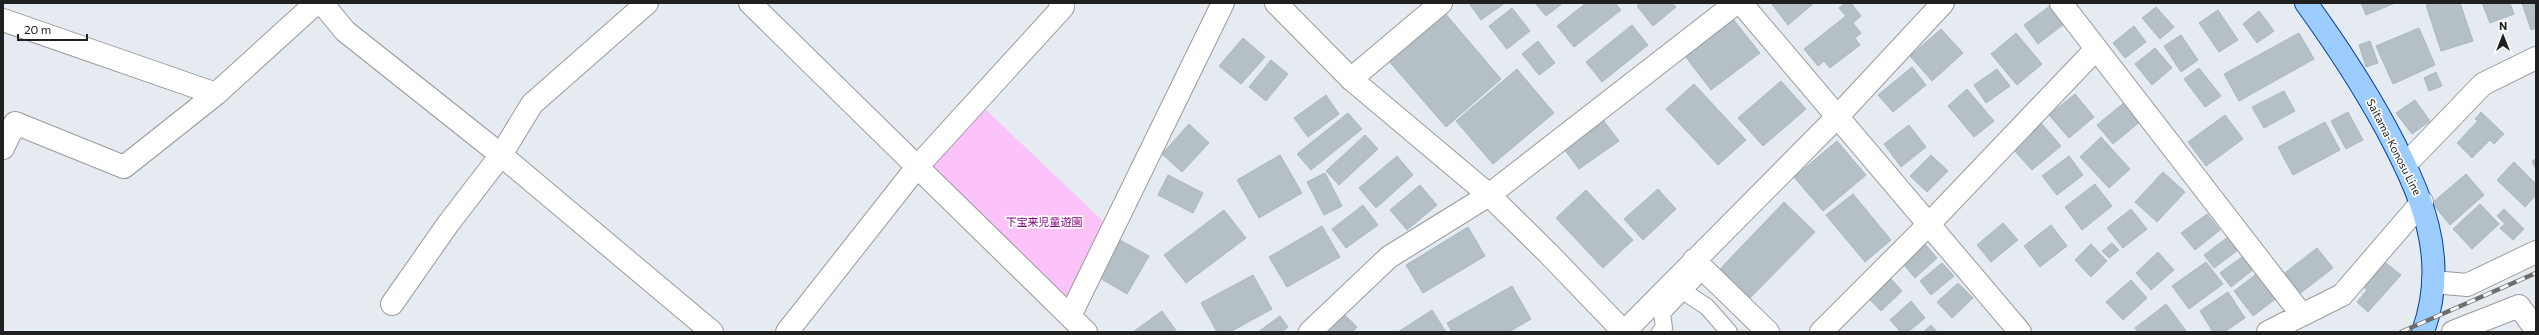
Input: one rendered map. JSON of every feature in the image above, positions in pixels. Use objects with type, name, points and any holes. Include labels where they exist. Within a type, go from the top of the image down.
[{"type":"main road","name":"Saitama-Konosu Line","points":[[2313,6],[2364,89],[2406,165],[2422,202],[2429,231],[2433,282],[2423,332]]},
{"type":"street","points":[[3,148],[9,122],[124,167],[216,94],[316,3]]},
{"type":"street","points":[[322,3],[345,31],[501,155],[712,332]]},
{"type":"street","points":[[392,304],[448,224],[501,155],[532,104],[647,3]]},
{"type":"street","points":[[750,3],[1086,332]]},
{"type":"street","points":[[787,332],[918,167],[1063,7],[1060,3]]},
{"type":"street","points":[[1070,316],[1223,3]]},
{"type":"street","points":[[1276,3],[1351,79],[1489,195],[1548,253],[1624,332],[1699,264],[1943,3]]},
{"type":"street","points":[[1351,79],[1441,3]]},
{"type":"street","points":[[1310,332],[1389,256],[1489,195],[1736,3]]},
{"type":"street","points":[[1741,3],[2020,332]]},
{"type":"street","points":[[2061,3],[2302,314]]},
{"type":"street","points":[[3,20],[216,94]]},
{"type":"street","points":[[1821,332],[1929,224],[2096,49]]},
{"type":"street","points":[[2406,165],[2483,84],[2536,58]]},
{"type":"street","points":[[2268,332],[2342,295],[2422,202]]},
{"type":"street","points":[[2433,282],[2467,285],[2536,252]]},
{"type":"street","points":[[1665,331],[1662,313],[1683,291],[1699,264]]},
{"type":"street","points":[[1699,264],[1768,332]]},
{"type":"street","points":[[1683,291],[1707,307],[1729,332]]},
{"type":"street","points":[[2453,332],[2519,306],[2536,330]]},
{"type":"green space","name":"下宝来児童遊園","points":[[982,106],[1106,224],[1067,304],[930,167]]},
{"type":"building","points":[[1469,3],[1505,3],[1481,20]]},
{"type":"building","points":[[1535,3],[1563,3],[1546,16]]},
{"type":"building","points":[[1586,3],[1615,3],[1621,10],[1574,47],[1557,26]]},
{"type":"building","points":[[1641,3],[1672,3],[1676,7],[1653,26],[1637,6]]},
{"type":"building","points":[[1771,3],[1814,3],[1788,25]]},
{"type":"building","points":[[1845,3],[1851,3],[1861,16],[1853,23],[1861,33],[1855,38],[1860,45],[1830,68],[1824,61],[1818,66],[1804,49],[1846,16],[1839,8]]},
{"type":"building","points":[[2054,3],[2068,21],[2038,44],[2024,25]]},
{"type":"building","points":[[2361,3],[2395,3],[2366,15]]},
{"type":"building","points":[[2434,3],[2460,3],[2473,41],[2441,51],[2426,5]]},
{"type":"building","points":[[2482,3],[2510,3],[2514,14],[2490,23]]},
{"type":"building","points":[[2522,3],[2536,3],[2536,28],[2531,30]]},
{"type":"building","points":[[2156,7],[2174,27],[2160,39],[2142,18]]},
{"type":"building","points":[[1512,8],[1530,31],[1507,49],[1489,26]]},
{"type":"building","points":[[2218,10],[2238,40],[2219,52],[2199,23]]},
{"type":"building","points":[[2259,11],[2274,31],[2257,43],[2243,24]]},
{"type":"building","points":[[1444,12],[1501,79],[1446,127],[1388,60]]},
{"type":"building","points":[[1733,19],[1760,53],[1711,90],[1685,56]]},
{"type":"building","points":[[1632,25],[1648,45],[1602,82],[1586,62]]},
{"type":"building","points":[[2134,26],[2146,42],[2125,58],[2113,43]]},
{"type":"building","points":[[2419,28],[2435,65],[2393,84],[2376,46]]},
{"type":"building","points":[[1941,29],[1963,53],[1932,81],[1910,56]]},
{"type":"building","points":[[2016,33],[2042,64],[2017,85],[1991,54]]},
{"type":"building","points":[[2299,33],[2314,59],[2239,101],[2224,74]]},
{"type":"building","points":[[2181,35],[2198,60],[2181,72],[2164,46]]},
{"type":"building","points":[[1243,38],[1265,57],[1241,84],[1219,66]]},
{"type":"building","points":[[1538,41],[1555,63],[1539,75],[1522,54]]},
{"type":"building","points":[[2370,41],[2378,63],[2366,67],[2359,45]]},
{"type":"building","points":[[2155,48],[2172,68],[2152,85],[2135,64]]},
{"type":"building","points":[[1271,60],[1288,74],[1266,101],[1249,87]]},
{"type":"building","points":[[1912,67],[1926,85],[1893,112],[1878,95]]},
{"type":"building","points":[[2199,68],[2221,96],[2205,107],[2184,79]]},
{"type":"building","points":[[1517,69],[1554,113],[1493,164],[1456,121]]},
{"type":"building","points":[[1997,69],[2010,86],[1986,103],[1974,85]]},
{"type":"building","points":[[2436,72],[2442,86],[2429,91],[2424,78]]},
{"type":"building","points":[[1781,81],[1806,109],[1763,146],[1738,118]]},
{"type":"building","points":[[1694,84],[1746,140],[1718,165],[1666,109]]},
{"type":"building","points":[[1967,89],[1994,121],[1974,137],[1948,106]]},
{"type":"building","points":[[2284,91],[2295,111],[2264,128],[2252,107]]},
{"type":"building","points":[[2075,94],[2094,117],[2069,138],[2049,115]]},
{"type":"building","points":[[1326,95],[1339,114],[1308,137],[1294,118]]},
{"type":"building","points":[[2415,100],[2430,121],[2412,134],[2396,113]]},
{"type":"building","points":[[2126,101],[2142,120],[2113,144],[2097,125]]},
{"type":"building","points":[[2348,112],[2363,140],[2346,149],[2331,121]]},
{"type":"building","points":[[2481,112],[2504,134],[2494,144],[2490,140],[2472,158],[2457,143],[2478,121],[2475,119]]},
{"type":"building","points":[[1348,113],[1362,129],[1311,170],[1297,154]]},
{"type":"building","points":[[2225,115],[2243,139],[2206,166],[2188,142]]},
{"type":"building","points":[[1603,120],[1619,141],[1579,169],[1564,149]]},
{"type":"building","points":[[2325,122],[2340,150],[2293,175],[2278,147]]},
{"type":"building","points":[[2041,123],[2061,146],[2032,170],[2012,148]]},
{"type":"building","points":[[1189,124],[1209,143],[1182,172],[1162,154]]},
{"type":"building","points":[[1909,125],[1926,147],[1901,167],[1884,144]]},
{"type":"building","points":[[1365,135],[1378,149],[1339,185],[1326,171]]},
{"type":"building","points":[[2101,137],[2130,169],[2109,188],[2080,157]]},
{"type":"building","points":[[1837,141],[1866,175],[1823,211],[1794,177]]},
{"type":"building","points":[[1280,155],[1302,193],[1259,218],[1237,180]]},
{"type":"building","points":[[1931,155],[1948,171],[1927,192],[1910,176]]},
{"type":"building","points":[[1397,156],[1413,175],[1376,208],[1359,188]]},
{"type":"building","points":[[2069,156],[2083,175],[2057,195],[2042,176]]},
{"type":"building","points":[[2536,159],[2536,169],[2532,161]]},
{"type":"building","points":[[2514,162],[2536,184],[2536,195],[2525,207],[2497,180]]},
{"type":"building","points":[[2163,172],[2185,192],[2157,222],[2135,202]]},
{"type":"building","points":[[1325,173],[1342,206],[1324,215],[1307,182]]},
{"type":"building","points":[[2466,174],[2484,195],[2450,225],[2432,203]]},
{"type":"building","points":[[1168,175],[1203,193],[1193,213],[1158,195]]},
{"type":"building","points":[[2095,184],[2112,206],[2082,230],[2065,207]]},
{"type":"building","points":[[1420,185],[1437,205],[1407,230],[1390,210]]},
{"type":"building","points":[[1658,189],[1676,209],[1643,240],[1624,219]]},
{"type":"building","points":[[1586,190],[1633,240],[1603,268],[1556,218]]},
{"type":"building","points":[[1853,194],[1891,240],[1865,262],[1826,215]]},
{"type":"building","points":[[1784,202],[1815,232],[1750,298],[1720,269]]},
{"type":"building","points":[[2480,204],[2499,224],[2472,249],[2453,229]]},
{"type":"building","points":[[1363,205],[1378,225],[1346,248],[1332,229]]},
{"type":"building","points":[[2131,209],[2147,229],[2123,248],[2107,228]]},
{"type":"building","points":[[2504,209],[2524,229],[2513,240],[2500,228],[2505,224],[2497,216]]},
{"type":"building","points":[[1224,210],[1246,238],[1186,283],[1164,255]]},
{"type":"building","points":[[2207,214],[2220,230],[2195,250],[2181,233]]},
{"type":"building","points":[[2003,223],[2018,240],[1991,262],[1977,245]]},
{"type":"building","points":[[2051,225],[2067,246],[2040,267],[2024,246]]},
{"type":"building","points":[[1322,226],[1340,257],[1287,287],[1269,257]]},
{"type":"building","points":[[1468,227],[1485,256],[1423,293],[1406,265]]},
{"type":"building","points":[[2228,237],[2238,250],[2214,268],[2204,255]]},
{"type":"building","points":[[1120,240],[1149,256],[1127,294],[1098,277]]},
{"type":"building","points":[[2112,243],[2119,250],[2109,258],[2102,251]]},
{"type":"building","points":[[1925,244],[1937,258],[1915,278],[1903,264]]},
{"type":"building","points":[[2091,244],[2107,261],[2091,277],[2075,260]]},
{"type":"building","points":[[2317,248],[2333,268],[2298,295],[2282,275]]},
{"type":"building","points":[[2158,252],[2174,270],[2151,290],[2136,273]]},
{"type":"building","points":[[2243,256],[2254,269],[2231,287],[2220,273]]},
{"type":"building","points":[[2382,260],[2401,275],[2368,312],[2357,302],[2367,290],[2361,285]]},
{"type":"building","points":[[2206,262],[2223,284],[2189,309],[2172,286]]},
{"type":"building","points":[[1942,263],[1954,276],[1931,295],[1920,281]]},
{"type":"building","points":[[2259,272],[2278,297],[2253,316],[2234,291]]},
{"type":"building","points":[[1253,275],[1272,309],[1230,332],[1217,332],[1201,303]]},
{"type":"building","points":[[1891,279],[1902,291],[1881,311],[1869,299]]},
{"type":"building","points":[[2131,280],[2147,298],[2123,320],[2106,302]]},
{"type":"building","points":[[1958,283],[1973,298],[1952,318],[1937,302]]},
{"type":"building","points":[[1512,286],[1531,319],[1509,332],[1452,332],[1447,323]]},
{"type":"building","points":[[2228,292],[2245,318],[2224,332],[2213,332],[2200,311]]},
{"type":"building","points":[[1911,301],[1925,318],[1908,332],[1901,332],[1890,320]]},
{"type":"building","points":[[2166,304],[2187,332],[2138,332],[2135,328]]},
{"type":"building","points":[[1339,309],[1357,327],[1352,332],[1316,332]]},
{"type":"building","points":[[1432,310],[1446,332],[1398,332]]},
{"type":"building","points":[[1162,311],[1177,332],[1133,332]]},
{"type":"building","points":[[1280,316],[1288,327],[1282,332],[1258,332]]},
{"type":"building","points":[[1931,325],[1937,332],[1923,332]]},
{"type":"railway","points":[[2401,332],[2536,273]]}]
